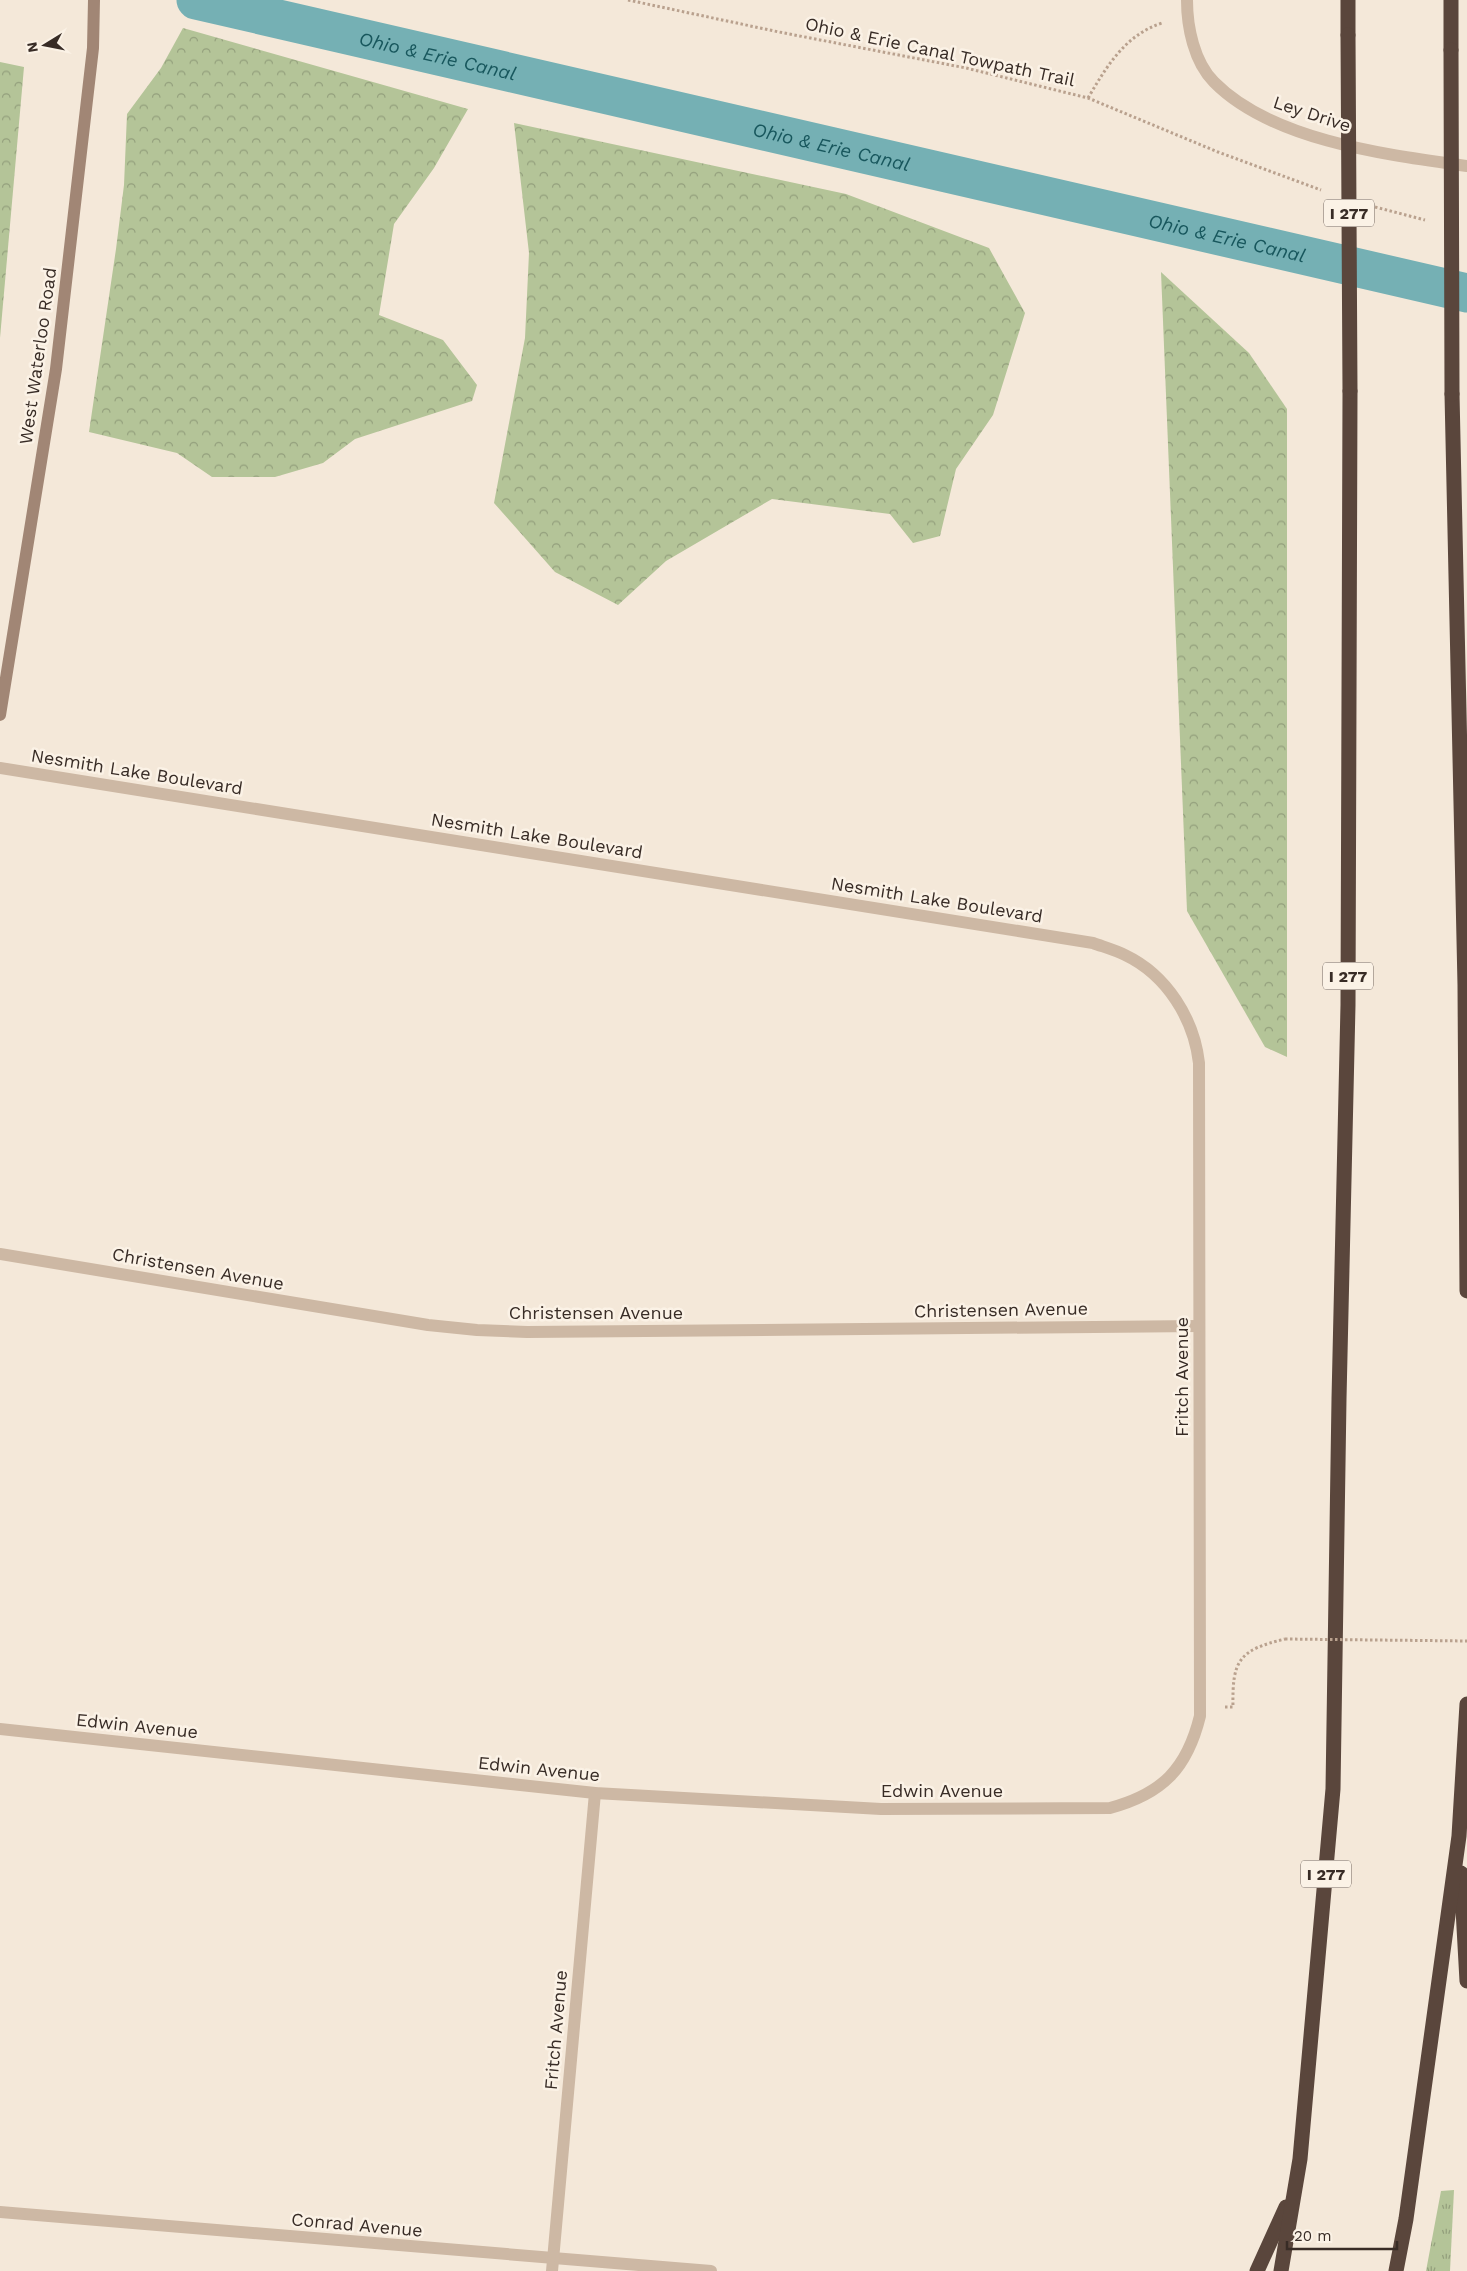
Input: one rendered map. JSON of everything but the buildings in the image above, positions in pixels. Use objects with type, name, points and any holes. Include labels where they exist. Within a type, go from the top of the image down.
[{"type":"highway","name":"I 277","points":[[1281,2271],[1300,2159],[1334,1789],[1339,1399],[1348,1005],[1350,391],[1348,0]]},
{"type":"highway","points":[[1451,0],[1452,394],[1465,985],[1467,1291]]},
{"type":"highway","points":[[1396,2271],[1406,2219],[1459,1836],[1467,1704]]},
{"type":"highway","points":[[1459,1836],[1467,1981]]},
{"type":"highway","points":[[1257,2271],[1295,2187]]},
{"type":"main road","name":"West Waterloo Road","points":[[0,715],[56,369],[93,48],[94,0]]},
{"type":"street","name":"Ley Drive","points":[[1187,0],[1191,33],[1199,57],[1213,81],[1238,102],[1267,119],[1293,130],[1388,155],[1467,166]]},
{"type":"street","name":"Nesmith Lake Boulevard","points":[[0,768],[1069,938]]},
{"type":"street","name":"Fritch Avenue","points":[[1069,938],[1093,942],[1127,956],[1157,977],[1173,996],[1192,1030],[1199,1063],[1200,1716],[1196,1731],[1178,1769],[1162,1785],[1133,1802],[1110,1808],[1077,1808]]},
{"type":"street","name":"Christensen Avenue","points":[[0,1254],[408,1322],[477,1330],[537,1332],[1199,1326]]},
{"type":"street","name":"Edwin Avenue","points":[[0,1729],[595,1793],[881,1809],[1077,1808]]},
{"type":"street","name":"Fritch Avenue","points":[[552,2265],[595,1793]]},
{"type":"street","name":"Conrad Avenue","points":[[0,2212],[552,2265],[711,2271]]},
{"type":"path","name":"Ohio & Erie Canal Towpath Trail","points":[[628,0],[788,34],[966,68],[1088,98],[1227,155],[1327,192]]},
{"type":"path","points":[[1088,98],[1119,50],[1131,39],[1148,27],[1188,16]]},
{"type":"path","points":[[1369,205],[1430,222]]},
{"type":"path","points":[[1233,1707],[1233,1680],[1239,1662],[1249,1651],[1266,1643],[1285,1639],[1467,1641]]},
{"type":"green space","points":[[183,28],[468,109],[434,168],[394,224],[379,315],[443,340],[477,385],[472,401],[355,439],[323,463],[275,477],[212,477],[177,453],[89,432],[124,185],[127,114],[161,68]]},
{"type":"green space","points":[[0,62],[24,67],[0,338]]},
{"type":"green space","points":[[514,123],[846,194],[989,248],[1025,313],[993,415],[956,469],[940,536],[913,543],[890,514],[772,499],[666,561],[618,605],[555,572],[494,503],[525,338],[529,253]]},
{"type":"green space","points":[[1161,272],[1249,353],[1287,409],[1287,1057],[1265,1047],[1187,911]]},
{"type":"green space","points":[[1454,2190],[1450,2271],[1426,2271],[1441,2191]]},
{"type":"waterway","name":"Ohio & Erie Canal","points":[[196,0],[1467,293]]}]
